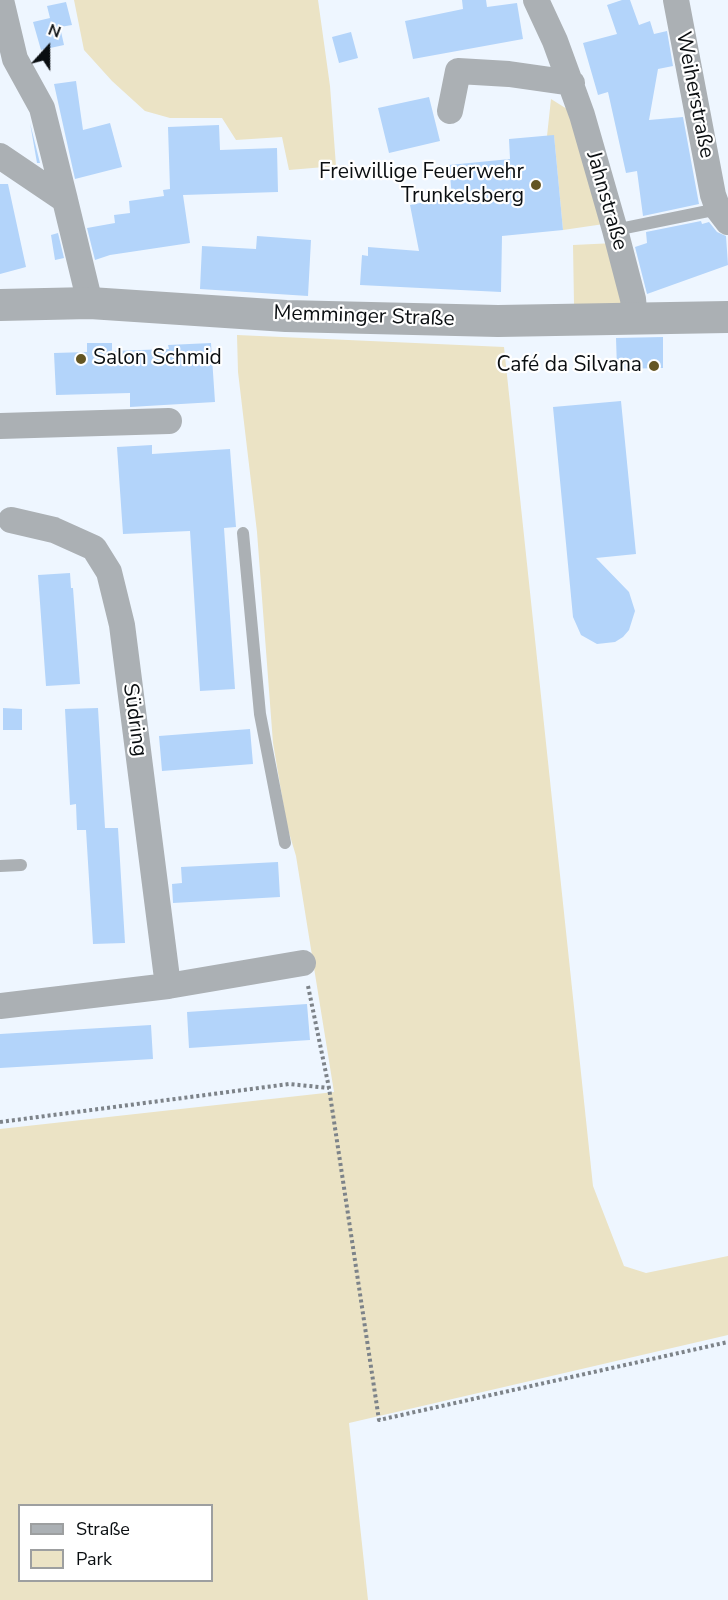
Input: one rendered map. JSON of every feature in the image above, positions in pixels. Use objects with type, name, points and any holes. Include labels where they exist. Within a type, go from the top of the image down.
[{"type":"street","points":[[1,0],[15,59],[42,108],[90,303]]},
{"type":"street","name":"Jahnstraße","points":[[536,0],[572,83],[615,230],[631,292],[635,320]]},
{"type":"street","name":"Weiherstraße","points":[[676,0],[723,215]]},
{"type":"street","points":[[450,111],[458,71],[509,74],[572,83]]},
{"type":"street","points":[[0,156],[66,200]]},
{"type":"street","name":"Memminger Straße","points":[[0,305],[90,303],[310,316],[498,321],[728,317]]},
{"type":"street","points":[[0,426],[169,421]]},
{"type":"street","name":"Südring","points":[[4,519],[54,530],[94,548],[109,572],[122,625],[168,986]]},
{"type":"street","points":[[0,1006],[168,986],[303,963]]},
{"type":"lane","points":[[615,230],[723,215]]},
{"type":"lane","points":[[243,533],[260,714],[285,843]]},
{"type":"lane","points":[[0,866],[21,865]]},
{"type":"path","points":[[303,963],[329,1088],[379,1420],[728,1342]]},
{"type":"path","points":[[0,1122],[290,1084],[329,1088]]},
{"type":"green space","points":[[74,0],[318,0],[330,86],[336,166],[289,170],[282,137],[236,140],[222,118],[170,118],[145,111],[112,81],[84,50]]},
{"type":"green space","points":[[551,99],[567,109],[574,121],[604,224],[563,230],[554,136],[547,136]]},
{"type":"green space","points":[[615,243],[629,305],[574,304],[573,245]]},
{"type":"green space","points":[[237,335],[504,347],[593,1186],[624,1266],[646,1273],[728,1256],[728,1335],[349,1423],[368,1600],[0,1600],[0,1129],[334,1092],[296,856],[287,826],[273,743],[257,532],[238,372]]},
{"type":"building","points":[[462,0],[486,0],[487,7],[517,3],[523,39],[413,59],[405,21],[463,9]]},
{"type":"building","points":[[630,0],[639,25],[650,21],[654,34],[667,31],[673,66],[658,69],[649,120],[683,117],[699,204],[643,216],[637,171],[626,173],[608,92],[598,95],[583,43],[617,34],[607,5]]},
{"type":"building","points":[[66,2],[72,25],[60,27],[64,45],[41,50],[33,22],[50,18],[47,6]]},
{"type":"building","points":[[351,32],[358,58],[339,63],[332,37]]},
{"type":"building","points":[[76,81],[83,130],[110,123],[122,167],[75,179],[54,84]]},
{"type":"building","points":[[429,97],[440,141],[389,153],[378,108]]},
{"type":"building","points":[[30,123],[40,163],[37,163]]},
{"type":"building","points":[[219,125],[220,150],[277,148],[278,192],[183,195],[190,243],[110,255],[95,260],[87,228],[115,223],[114,215],[130,213],[129,201],[164,196],[163,190],[170,189],[168,127]]},
{"type":"building","points":[[554,135],[563,230],[502,236],[501,292],[360,285],[362,255],[368,256],[368,247],[419,251],[410,205],[452,197],[449,165],[510,159],[509,139]]},
{"type":"building","points":[[0,184],[8,184],[26,267],[0,274]]},
{"type":"building","points":[[701,221],[702,224],[709,222],[717,232],[726,236],[728,265],[647,294],[635,247],[647,243],[646,232]]},
{"type":"building","points":[[58,233],[64,258],[55,260],[51,235]]},
{"type":"building","points":[[257,236],[311,240],[308,296],[200,289],[202,246],[256,249]]},
{"type":"building","points":[[663,337],[663,368],[617,369],[616,338]]},
{"type":"building","points":[[87,343],[112,343],[112,351],[169,349],[168,345],[211,343],[215,402],[130,407],[130,393],[56,395],[54,353],[87,352]]},
{"type":"building","points":[[621,401],[636,554],[596,558],[629,592],[635,611],[629,630],[623,637],[615,642],[597,644],[581,635],[573,617],[553,407]]},
{"type":"building","points":[[152,445],[152,454],[230,449],[236,527],[224,528],[235,689],[200,691],[190,531],[123,534],[117,447]]},
{"type":"building","points":[[70,573],[80,684],[46,686],[38,575]]},
{"type":"building","points":[[3,708],[22,709],[22,730],[3,730]]},
{"type":"building","points":[[98,708],[105,828],[118,828],[125,943],[93,944],[86,830],[77,830],[76,804],[70,805],[65,709]]},
{"type":"building","points":[[250,729],[253,764],[162,771],[159,736]]},
{"type":"building","points":[[278,862],[280,897],[173,903],[172,884],[182,883],[181,867]]},
{"type":"building","points":[[307,1004],[310,1040],[189,1048],[187,1012]]},
{"type":"building","points":[[151,1025],[153,1059],[0,1068],[0,1034]]},
{"type":"place","name":"Freiwillige Feuerwehr Trunkelsberg","points":[[536,185]]},
{"type":"place","name":"Salon Schmid","points":[[81,359]]},
{"type":"place","name":"Café da Silvana","points":[[654,366]]}]
